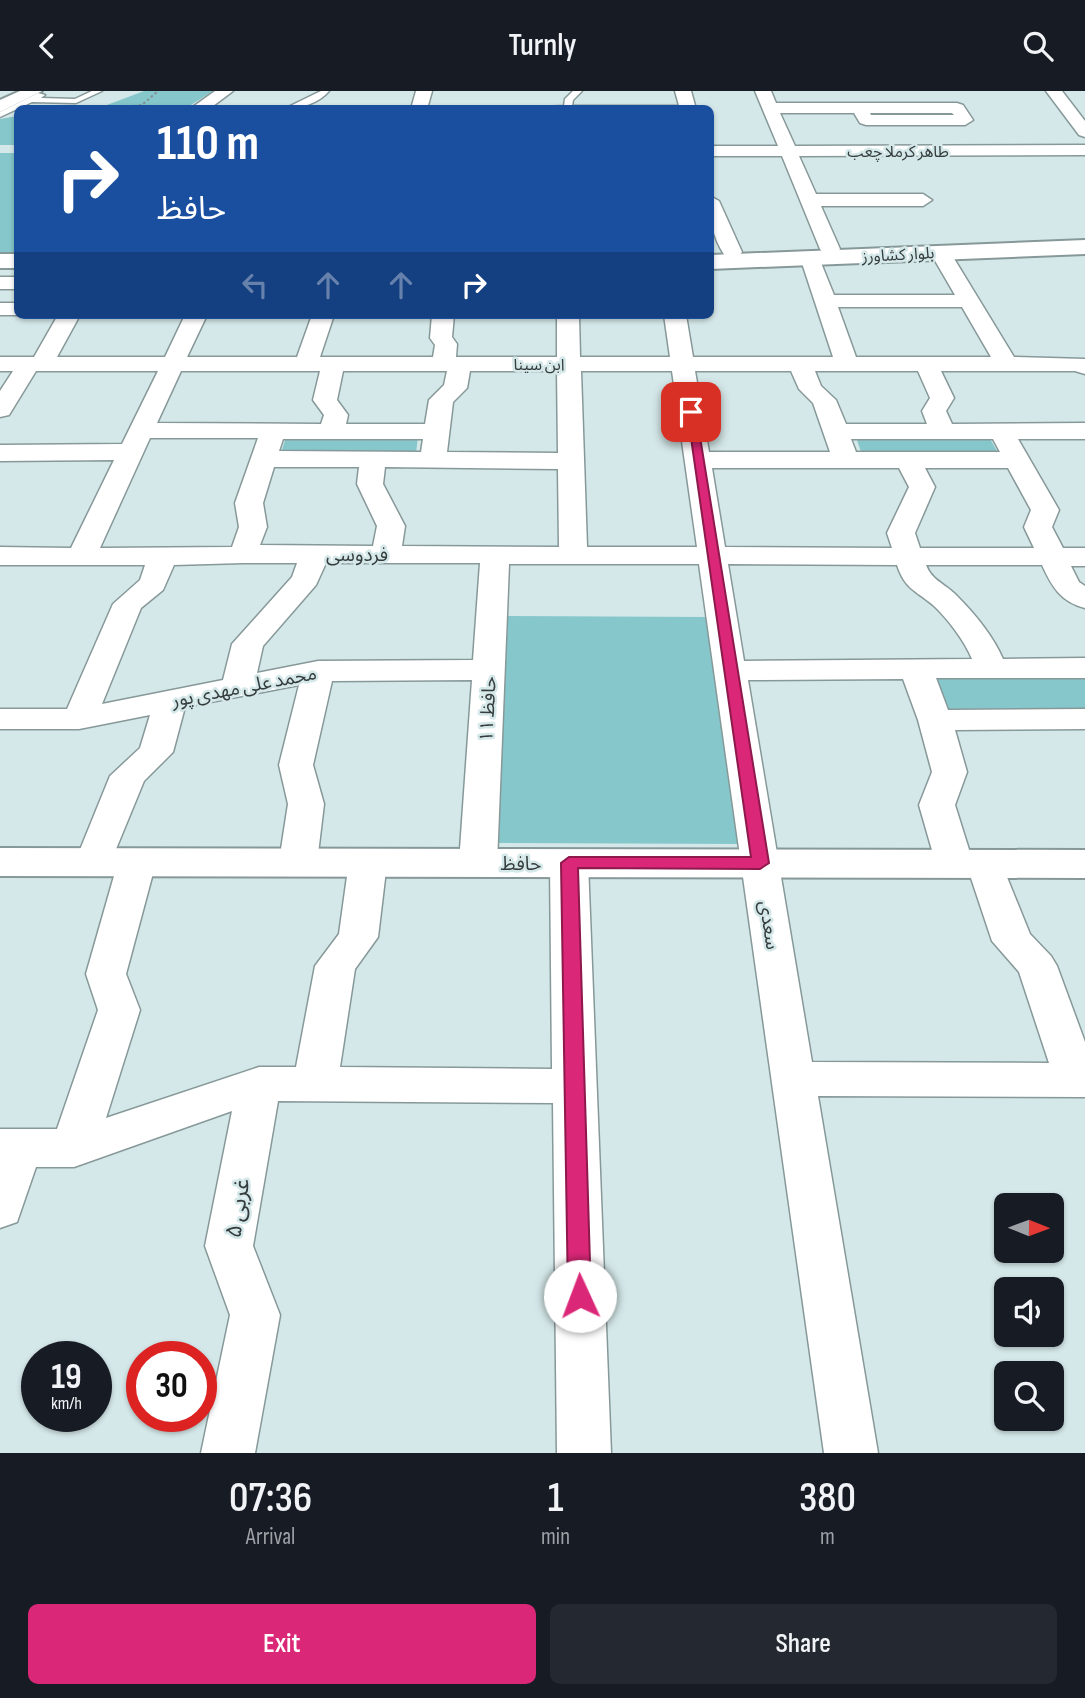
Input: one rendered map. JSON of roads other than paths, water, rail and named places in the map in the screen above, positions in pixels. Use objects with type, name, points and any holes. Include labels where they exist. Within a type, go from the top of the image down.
[{"type":"main road","points":[[0,94],[7,91]]},
{"type":"main road","points":[[0,107],[33,95]]},
{"type":"main road","name":"بلوار کشاورز","points":[[714,262],[944,243],[1085,239]]},
{"type":"main road","name":"بلوار کشاورز","points":[[944,243],[1085,247]]},
{"type":"main road","name":"بلوار کشاورز","points":[[721,253],[820,253]]},
{"type":"main road","name":"حافظ","points":[[0,862],[1085,864]]},
{"type":"street","points":[[204,105],[225,91]]},
{"type":"street","points":[[877,91],[881,97],[897,101],[900,108]]},
{"type":"street","points":[[951,91],[957,99],[953,114],[970,151]]},
{"type":"street","points":[[1054,91],[1085,132]]},
{"type":"street","points":[[767,99],[862,114],[953,114]]},
{"type":"street","points":[[767,99],[809,200],[820,253],[825,301],[847,364]]},
{"type":"street","points":[[862,114],[900,108],[953,114]]},
{"type":"street","points":[[809,200],[926,205],[909,175],[862,114]]},
{"type":"street","name":"طاهر کرملا چعب","points":[[714,151],[1085,150]]},
{"type":"street","points":[[714,220],[721,253]]},
{"type":"street","points":[[944,243],[970,301],[1007,364]]},
{"type":"street","points":[[825,301],[970,301]]},
{"type":"street","points":[[0,410],[35,364],[56,342],[56,336],[67,319]]},
{"type":"street","points":[[80,557],[194,319]]},
{"type":"street","points":[[306,364],[322,319]]},
{"type":"street","points":[[433,460],[441,400],[455,388],[452,364],[446,344],[441,338],[443,319]]},
{"type":"street","points":[[568,319],[572,556]]},
{"type":"street","name":"سعدی","points":[[677,319],[850,1453]]},
{"type":"street","name":"ابن سینا","points":[[0,364],[1082,366]]},
{"type":"street","points":[[332,431],[336,415],[325,400],[333,364]]},
{"type":"street","points":[[800,364],[811,389],[824,400],[846,460]]},
{"type":"street","points":[[926,364],[942,398],[934,411],[943,431]]},
{"type":"street","points":[[0,453],[273,431],[437,432]]},
{"type":"street","points":[[243,554],[253,527],[249,503],[273,431]]},
{"type":"street","points":[[1002,431],[1045,510],[1038,527],[1066,587],[1085,599]]},
{"type":"street","points":[[836,432],[1085,431]]},
{"type":"street","points":[[264,459],[571,461]]},
{"type":"street","points":[[373,460],[370,484],[391,526],[387,555]]},
{"type":"street","points":[[699,460],[1017,460]]},
{"type":"street","points":[[908,460],[922,487],[901,533],[917,580],[946,600],[982,643],[992,669]]},
{"type":"street","name":"فردوسی","points":[[0,556],[215,557],[243,554],[314,554],[1085,557]]},
{"type":"street","points":[[238,687],[248,645],[306,579],[314,554]]},
{"type":"street","name":"حافظ ۱۱","points":[[478,863],[495,555]]},
{"type":"street","points":[[79,719],[128,604],[153,584],[163,557]]},
{"type":"street","points":[[731,671],[1085,668]]},
{"type":"street","points":[[793,1079],[1081,1080],[1037,966],[1012,941],[937,804],[948,772],[935,720],[916,669]]},
{"type":"street","name":"محمد علی مهدی پور","points":[[0,719],[79,719],[318,671],[489,670]]},
{"type":"street","points":[[298,862],[306,804],[296,765],[318,671]]},
{"type":"street","points":[[94,862],[128,776],[156,752],[172,700]]},
{"type":"street","points":[[935,720],[1081,727]]},
{"type":"street","points":[[74,1148],[119,1010],[106,974],[137,862]]},
{"type":"street","points":[[314,1084],[335,966],[358,937],[368,863]]},
{"type":"street","points":[[569,863],[584,1453]]},
{"type":"street","points":[[0,1208],[9,1148],[74,1148],[259,1084],[575,1086]]},
{"type":"street","name":"۵ غربی","points":[[228,1453],[255,1315],[229,1246],[259,1084]]},
{"type":"lane","points":[[16,105],[33,95],[70,91]]},
{"type":"lane","points":[[52,95],[76,101],[98,91]]},
{"type":"lane","points":[[298,105],[321,96],[325,91]]},
{"type":"lane","points":[[568,105],[569,99],[578,91]]}]
